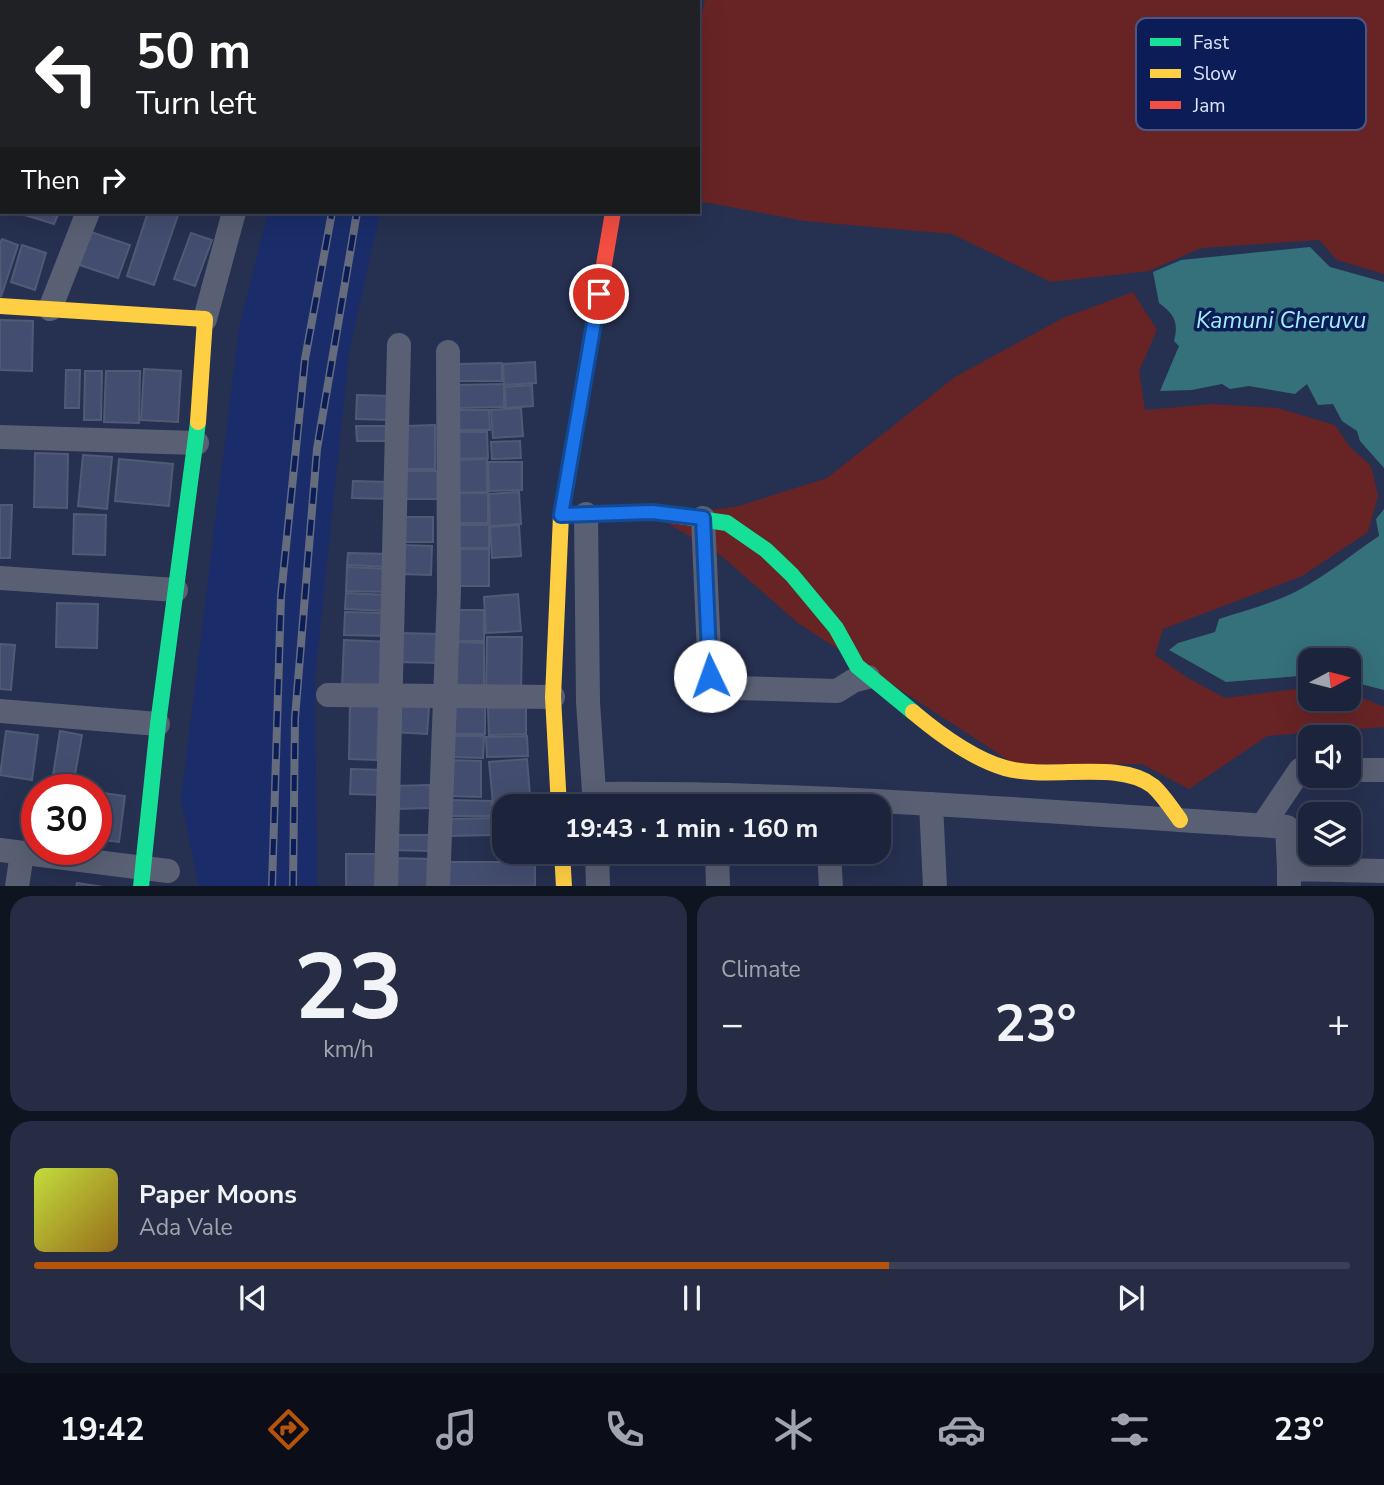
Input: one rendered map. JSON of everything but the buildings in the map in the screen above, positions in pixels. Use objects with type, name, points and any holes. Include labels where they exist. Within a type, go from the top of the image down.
[{"type":"street","points":[[50,309],[87,214]]},
{"type":"street","points":[[143,877],[158,724],[197,443],[205,319],[233,214]]},
{"type":"street","points":[[558,794],[553,696],[561,515],[613,214]]},
{"type":"street","points":[[0,306],[205,319]]},
{"type":"street","points":[[386,886],[393,696],[399,345]]},
{"type":"street","points":[[438,886],[449,592],[448,352]]},
{"type":"street","points":[[0,437],[197,443]]},
{"type":"street","points":[[561,515],[652,512],[727,523],[766,550],[792,575],[836,628],[857,666],[934,730],[971,753],[1005,768],[1130,773],[1154,787],[1180,820]]},
{"type":"street","points":[[586,514],[588,702],[595,794]]},
{"type":"street","points":[[703,518],[710,676]]},
{"type":"street","points":[[0,578],[176,590]]},
{"type":"street","points":[[735,688],[837,691],[853,681],[869,677]]},
{"type":"street","points":[[328,695],[553,696]]},
{"type":"street","points":[[0,711],[158,724]]},
{"type":"street","points":[[1361,770],[1384,769]]},
{"type":"street","points":[[1263,825],[1298,773]]},
{"type":"street","points":[[891,803],[1287,827],[1289,878],[1384,871]]},
{"type":"street","points":[[931,804],[935,886]]},
{"type":"street","points":[[17,886],[11,852],[143,877],[168,871]]},
{"type":"street","points":[[563,864],[564,886]]},
{"type":"street","points":[[597,864],[598,886]]},
{"type":"street","points":[[717,864],[718,886]]},
{"type":"street","points":[[830,864],[831,886]]},
{"type":"shaded area","points":[[705,0],[1384,0],[1384,274],[1337,260],[1319,240],[1201,248],[1149,271],[1051,282],[952,234],[805,221],[700,201],[700,23]]},
{"type":"shaded area","points":[[268,214],[380,214],[349,353],[315,676],[317,886],[199,886],[181,800],[239,328]]},
{"type":"shaded area","points":[[1133,292],[1157,330],[1139,371],[1145,410],[1212,404],[1277,408],[1335,425],[1350,447],[1371,466],[1378,496],[1368,532],[1302,576],[1163,629],[1155,655],[1186,677],[1225,698],[1298,689],[1298,711],[1361,711],[1362,698],[1384,707],[1384,727],[1361,729],[1361,725],[1298,725],[1298,734],[1267,736],[1189,789],[1142,764],[1014,764],[798,623],[718,553],[659,518],[739,506],[827,478],[955,377],[1063,318]]},
{"type":"water","name":"Kamuni Cheruvu","points":[[1310,247],[1330,267],[1384,282],[1384,468],[1360,441],[1357,431],[1342,421],[1333,404],[1318,405],[1307,384],[1295,394],[1249,386],[1230,389],[1222,384],[1192,390],[1160,391],[1179,346],[1174,341],[1174,319],[1159,303],[1153,272],[1181,260]]},
{"type":"water","points":[[1384,509],[1384,690],[1362,684],[1362,648],[1298,648],[1298,676],[1226,682],[1169,650],[1178,643],[1215,632],[1219,619],[1278,600],[1320,578],[1379,536],[1376,519]]},
{"type":"railway","points":[[272,886],[281,596],[305,359],[332,214]]},
{"type":"railway","points":[[293,886],[295,718],[317,449],[357,214]]},
{"type":"traffic: fast","points":[[141,886],[158,724],[198,422]]},
{"type":"traffic: fast","points":[[561,515],[652,512],[727,523],[766,550],[792,575],[836,628],[857,666],[913,712]]},
{"type":"traffic: slow","points":[[0,306],[205,319],[198,422]]},
{"type":"traffic: slow","points":[[558,794],[553,697],[561,515],[575,434]]},
{"type":"traffic: slow","points":[[913,712],[968,752],[1005,768],[1042,773],[1102,772],[1138,778],[1153,786],[1180,820]]},
{"type":"traffic: slow","points":[[563,864],[564,886]]},
{"type":"traffic: jam","points":[[575,434],[613,214]]},
{"type":"route","points":[[599,294],[561,515],[652,512],[703,518],[710,676]]}]
